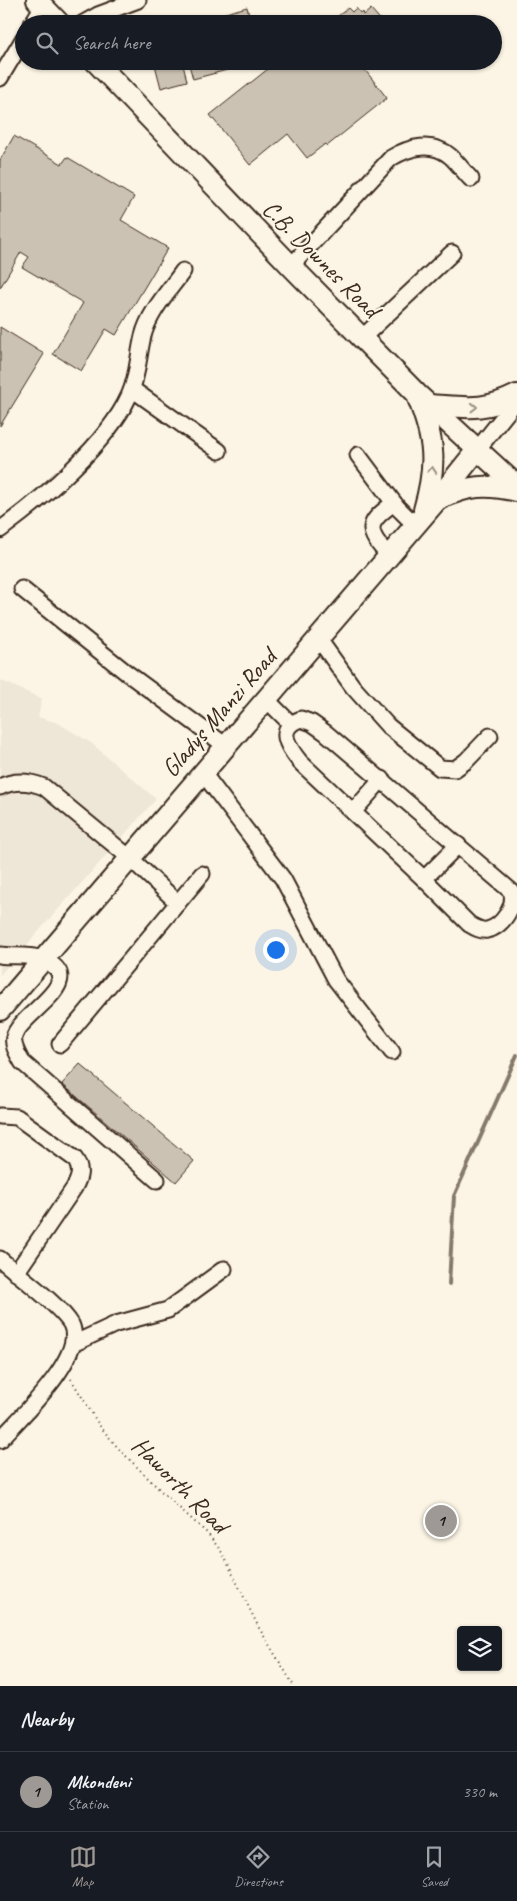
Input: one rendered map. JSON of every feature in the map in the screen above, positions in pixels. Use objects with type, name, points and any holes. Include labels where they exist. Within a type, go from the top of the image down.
[{"type":"main road","points":[[40,3],[51,15]]},
{"type":"main road","name":"C.B. Downes Road","points":[[104,70],[251,225],[423,400],[517,486]]},
{"type":"main road","points":[[419,521],[431,482],[433,453],[423,400],[482,408],[517,395]]},
{"type":"main road","name":"Gladys Manzi Road","points":[[0,1010],[437,500],[477,450]]},
{"type":"main road","points":[[437,500],[465,488],[481,486],[517,491]]},
{"type":"street","points":[[96,15],[138,0]]},
{"type":"street","points":[[35,15],[40,3]]},
{"type":"street","points":[[0,78],[15,53]]},
{"type":"street","points":[[285,260],[392,158],[404,150],[415,147],[433,148],[449,155],[471,179]]},
{"type":"street","points":[[362,338],[452,253]]},
{"type":"street","points":[[0,530],[41,498],[89,452],[116,418],[132,389],[143,334],[159,304],[183,271]]},
{"type":"street","points":[[132,389],[219,451]]},
{"type":"street","points":[[477,450],[517,400]]},
{"type":"street","points":[[358,455],[394,503],[419,521]]},
{"type":"street","points":[[389,556],[373,537],[372,526],[379,514],[394,503]]},
{"type":"street","points":[[22,589],[127,673],[226,746]]},
{"type":"street","points":[[318,638],[353,687],[388,726],[440,768],[456,769],[490,736]]},
{"type":"street","points":[[266,698],[291,724]]},
{"type":"street","points":[[301,719],[312,723],[382,779],[511,891],[514,895],[514,903],[503,919],[497,925],[487,930],[476,929],[468,924],[424,879],[300,762],[288,747],[285,739],[287,728],[291,724],[301,719]]},
{"type":"street","points":[[203,773],[283,879],[336,980],[392,1052]]},
{"type":"street","points":[[353,812],[382,779]]},
{"type":"street","points":[[0,787],[6,784],[33,782],[44,788],[130,858],[178,903]]},
{"type":"street","points":[[424,879],[458,844]]},
{"type":"street","points":[[60,1044],[202,874]]},
{"type":"street","points":[[0,954],[42,959],[58,969],[59,980],[57,986],[49,997],[18,1028],[14,1035],[16,1052],[22,1062],[157,1180]]},
{"type":"street","points":[[0,1116],[16,1117],[75,1159],[80,1166],[79,1179],[74,1188],[16,1273]]},
{"type":"street","points":[[0,1259],[62,1312],[71,1324],[73,1334],[71,1352],[57,1376],[0,1440]]},
{"type":"street","points":[[73,1344],[116,1324],[168,1310],[224,1269]]},
{"type":"path","name":"Haworth Road","points":[[63,1366],[81,1398],[118,1448],[208,1534],[223,1554],[259,1628],[294,1686]]},
{"type":"shaded area","points":[[0,680],[42,699],[38,717],[58,723],[91,743],[156,799],[0,975]]},
{"type":"building","points":[[247,7],[249,15],[222,15]]},
{"type":"building","points":[[348,8],[352,12],[356,8],[361,14],[363,12],[364,15],[339,15]]},
{"type":"building","points":[[371,9],[376,15],[364,15]]},
{"type":"building","points":[[156,70],[184,70],[187,81],[161,88]]},
{"type":"building","points":[[190,70],[227,70],[193,79]]},
{"type":"building","points":[[267,70],[365,70],[387,98],[327,146],[325,144],[307,158],[288,134],[250,165],[210,115]]},
{"type":"building","points":[[14,136],[62,164],[67,157],[134,197],[121,220],[168,248],[116,335],[106,329],[81,371],[53,354],[83,303],[22,267],[29,257],[21,252],[0,288],[0,160]]},
{"type":"building","points":[[0,327],[44,354],[0,426]]},
{"type":"building","points":[[80,1064],[194,1161],[176,1182],[62,1084]]},
{"type":"waterway","points":[[449,1284],[454,1196],[517,1055]]},
{"type":"place","name":"Mkondeni","points":[[441,1521]]}]
